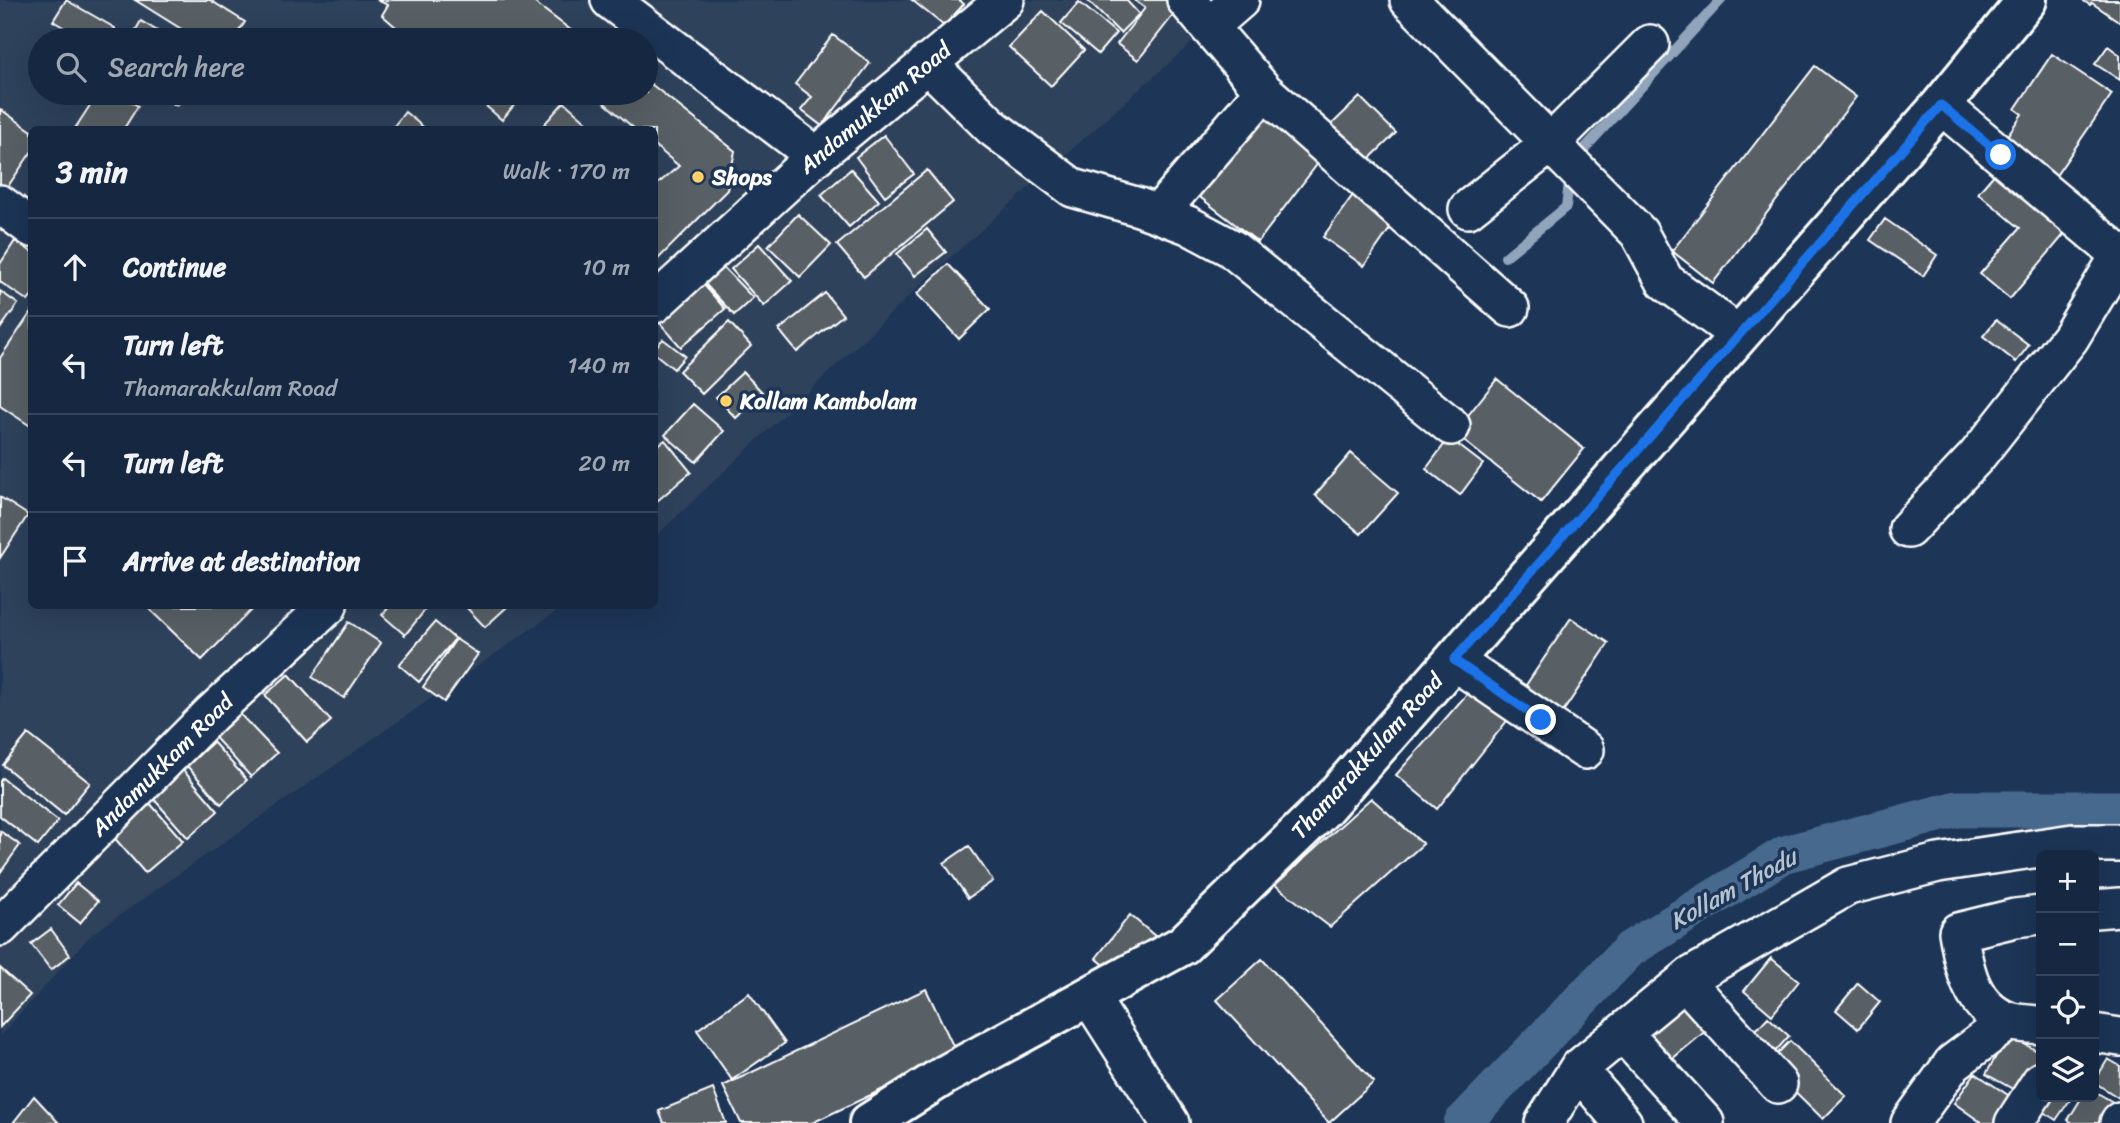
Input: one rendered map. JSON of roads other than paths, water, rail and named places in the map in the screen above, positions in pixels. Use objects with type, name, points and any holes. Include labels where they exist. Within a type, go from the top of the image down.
[{"type":"main road","name":"Thamarakkulam Road","points":[[869,1123],[945,1075],[1183,944],[1324,808],[1941,105],[2026,0]]},
{"type":"street","points":[[610,0],[647,28]]},
{"type":"street","name":"Andamukkam Road","points":[[658,300],[816,156],[1005,0]]},
{"type":"street","points":[[1240,0],[1197,13],[1264,91],[1510,308]]},
{"type":"street","points":[[1409,0],[1639,233],[1665,281],[1724,324]]},
{"type":"street","points":[[658,36],[816,156]]},
{"type":"street","points":[[1468,209],[1551,142],[1650,44]]},
{"type":"street","points":[[927,63],[993,128],[1073,188],[1188,225],[1231,248],[1451,426]]},
{"type":"street","points":[[1158,214],[1264,91]]},
{"type":"street","points":[[1909,528],[1976,457],[2070,338],[2120,255],[1941,105]]},
{"type":"street","points":[[0,204],[28,225]]},
{"type":"street","name":"Andamukkam Road","points":[[0,927],[211,714],[324,609]]},
{"type":"street","points":[[1454,660],[1585,750]]},
{"type":"street","points":[[1544,1123],[1578,1069],[1691,976],[1848,886],[1938,863],[2073,843],[2120,843]]},
{"type":"street","points":[[2099,909],[2120,907]]},
{"type":"street","points":[[2025,1023],[1989,1010],[1967,978],[1958,932],[2036,916]]},
{"type":"street","points":[[1686,982],[1778,1084]]},
{"type":"street","points":[[1090,996],[1170,1123]]},
{"type":"street","points":[[1910,1123],[1953,1063],[2025,1023]]},
{"type":"street","points":[[1623,1033],[1705,1123]]},
{"type":"street","points":[[2099,1034],[2120,1037]]},
{"type":"street","points":[[1578,1069],[1623,1123]]},
{"type":"street","points":[[2014,1123],[2036,1089]]},
{"type":"waterway","points":[[1575,159],[1721,0]]},
{"type":"waterway","points":[[1505,257],[1566,207],[1570,174]]},
{"type":"waterway","name":"Kollam Thodu","points":[[1462,1123],[1630,949],[1785,854],[1957,809],[2120,809]]},
{"type":"place","name":"Shops","points":[[698,177]]},
{"type":"place","name":"Kollam Kambolam","points":[[726,401]]}]
